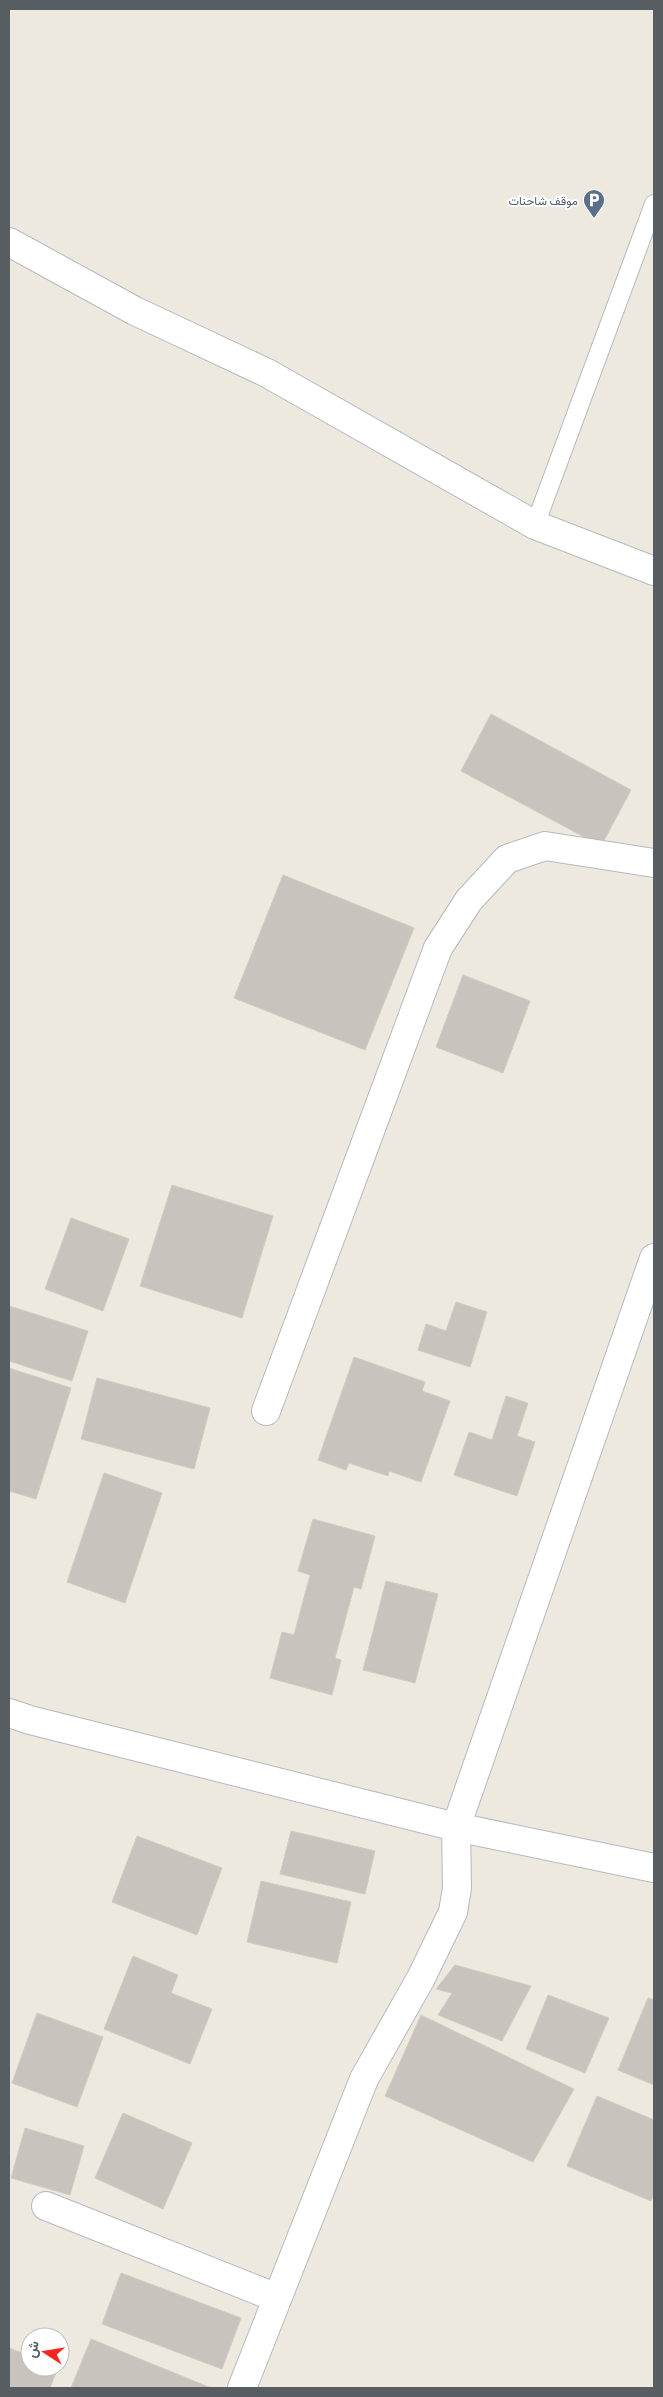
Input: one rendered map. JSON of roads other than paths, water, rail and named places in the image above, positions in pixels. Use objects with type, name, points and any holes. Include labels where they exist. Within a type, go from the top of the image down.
[{"type":"street","points":[[9,242],[135,311],[267,373],[534,525],[654,571]]},
{"type":"street","points":[[266,1411],[438,948],[470,900],[507,859],[546,846],[654,863]]},
{"type":"street","points":[[242,2388],[364,2078],[421,1978],[453,1912],[457,1888],[456,1827],[654,1258]]},
{"type":"street","points":[[9,1713],[30,1720],[456,1827],[654,1868]]},
{"type":"street","points":[[46,2206],[277,2298]]},
{"type":"lane","points":[[534,525],[654,204]]},
{"type":"place","name":"موقف شاحنات","points":[[594,219]]}]
